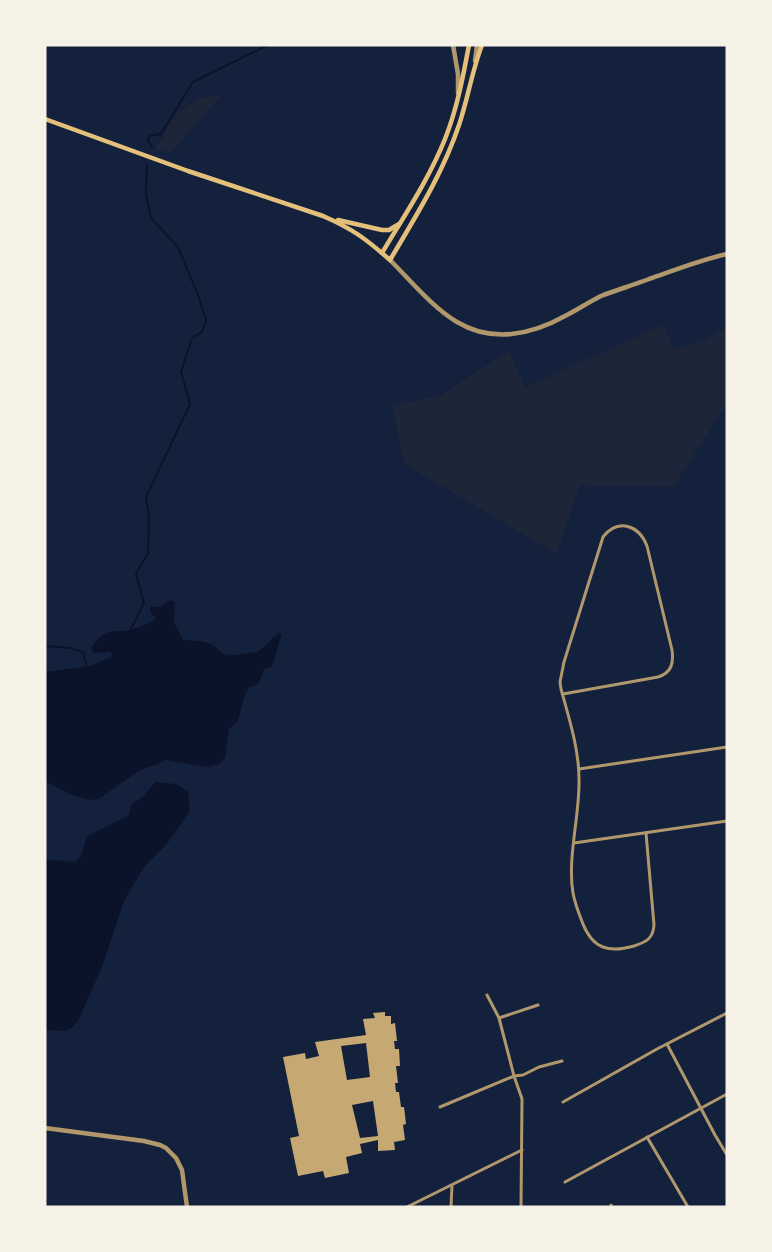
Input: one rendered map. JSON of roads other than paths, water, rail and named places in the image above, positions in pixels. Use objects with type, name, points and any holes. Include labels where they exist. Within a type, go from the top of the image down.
[{"type":"main road","points":[[382,253],[438,156],[462,86],[469,45]]},
{"type":"main road","points":[[323,216],[363,236],[390,260],[445,161],[462,117],[474,67],[482,45]]},
{"type":"main road","points":[[45,119],[188,171],[323,216],[382,230],[389,230],[401,222]]},
{"type":"street","points":[[453,45],[458,74],[456,106]]},
{"type":"street","points":[[474,67],[477,45]]},
{"type":"street","points":[[390,260],[429,299],[456,321],[473,329],[495,335],[506,335],[536,330],[599,297],[727,254]]},
{"type":"street","points":[[563,694],[658,677],[664,675],[673,665],[674,659],[647,546],[644,537],[633,528],[625,526],[613,528],[603,537],[564,662],[560,682],[574,740],[580,783],[572,866],[572,891],[584,927],[588,935],[599,946],[626,948],[649,940],[654,931],[646,833]]},
{"type":"street","points":[[579,769],[727,747]]},
{"type":"street","points":[[574,843],[727,821]]},
{"type":"street","points":[[487,995],[499,1018],[522,1099],[521,1207]]},
{"type":"street","points":[[499,1018],[538,1005]]},
{"type":"street","points":[[563,1102],[727,1013]]},
{"type":"street","points":[[667,1044],[727,1155]]},
{"type":"street","points":[[440,1107],[514,1076],[562,1061]]},
{"type":"street","points":[[565,1182],[727,1094]]},
{"type":"street","points":[[45,1128],[144,1141],[166,1148],[176,1157],[182,1170],[188,1207]]},
{"type":"street","points":[[646,1137],[688,1207]]},
{"type":"street","points":[[407,1207],[522,1150]]},
{"type":"street","points":[[451,1207],[452,1185]]},
{"type":"waterway","points":[[152,147],[148,141],[149,136],[161,134],[193,82],[268,45]]},
{"type":"waterway","points":[[130,631],[144,603],[136,574],[148,553],[149,517],[146,497],[190,404],[181,372],[192,338],[202,332],[206,320],[178,247],[151,218],[146,193],[147,165]]},
{"type":"waterway","points":[[45,646],[70,648],[83,652],[87,667]]}]
